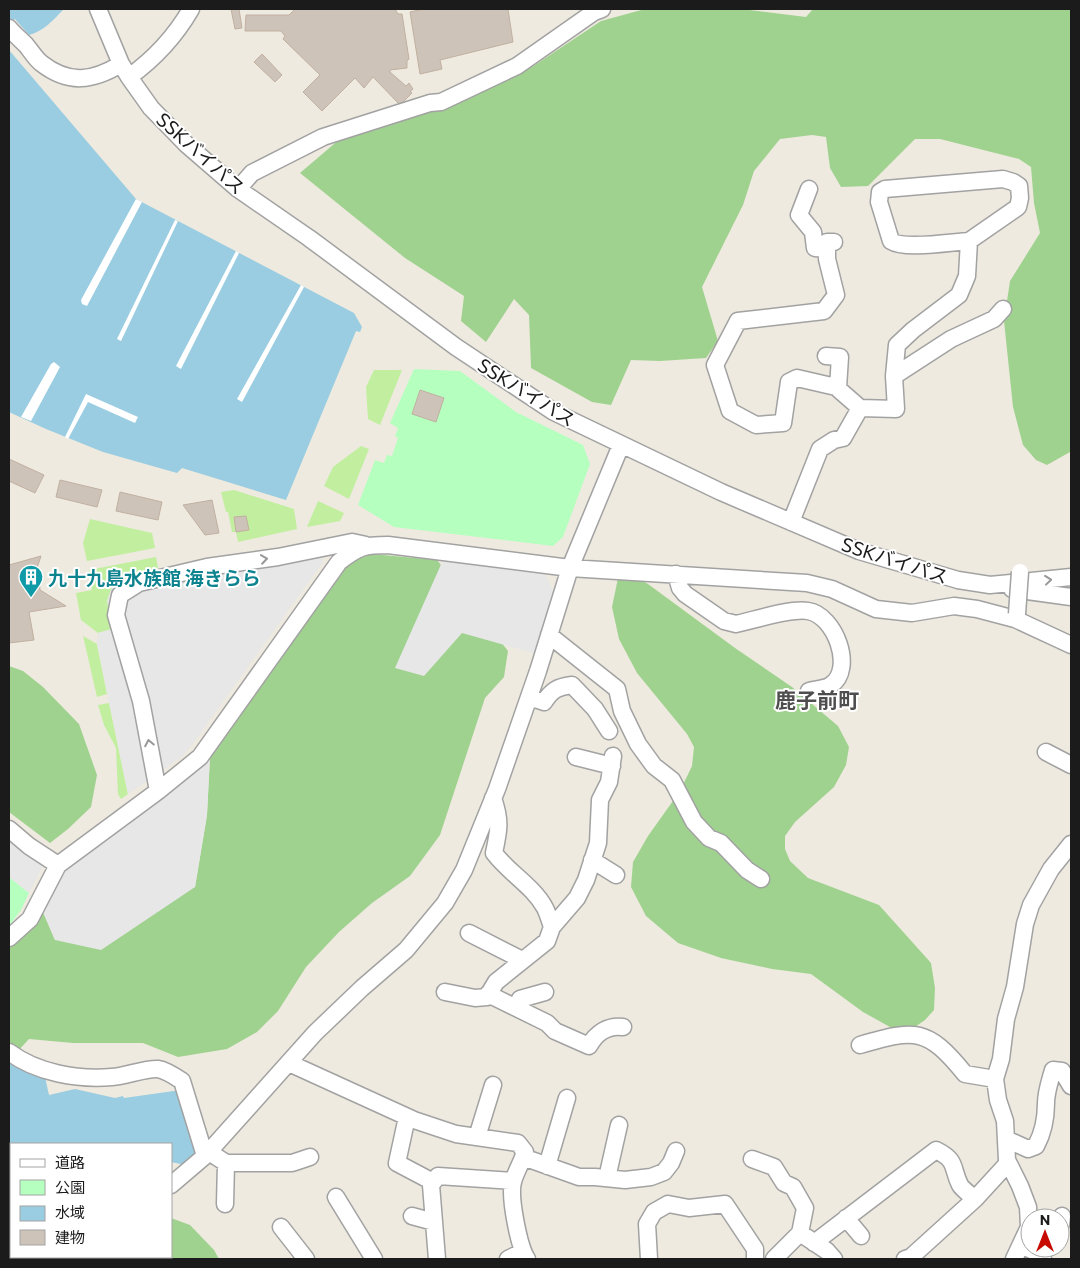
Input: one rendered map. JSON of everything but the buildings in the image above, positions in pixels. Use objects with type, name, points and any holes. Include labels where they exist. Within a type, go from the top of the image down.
[{"type":"street","name":"SSKバイパス","points":[[98,9],[125,70],[151,108],[180,138],[238,189],[456,347],[554,412],[721,492],[859,551],[958,580],[990,585],[1071,578]]},
{"type":"street","points":[[9,28],[40,62],[54,72],[70,78],[88,78],[145,65],[182,24],[192,9]]},
{"type":"street","points":[[238,189],[252,173],[323,137],[430,103],[441,102],[517,66],[594,12],[602,9]]},
{"type":"street","points":[[1003,179],[1019,186],[1020,198],[1018,207],[969,241],[896,244],[891,241],[879,202],[880,192],[886,189],[1003,179]]},
{"type":"street","points":[[809,189],[799,215],[813,232],[815,248],[831,246],[827,259],[836,295],[824,311],[738,321],[715,365],[730,411],[756,425],[783,423],[789,382],[796,378],[838,388],[860,408],[896,409],[894,376],[897,345],[913,330],[959,295],[967,276],[969,241]]},
{"type":"street","points":[[894,376],[951,339],[994,319],[1002,309]]},
{"type":"street","points":[[826,356],[840,356],[838,388]]},
{"type":"street","points":[[791,522],[820,449],[834,440],[843,438],[860,408]]},
{"type":"street","points":[[174,1178],[207,1154],[315,1033],[362,988],[406,950],[444,903],[464,870],[493,798],[529,697],[570,568],[621,445]]},
{"type":"street","points":[[158,791],[141,701],[116,615],[120,595],[139,583],[198,569],[278,557],[352,542],[570,568],[806,584],[832,589],[876,609],[912,614],[954,606],[1016,617],[1071,645]]},
{"type":"street","points":[[9,938],[30,919],[58,865],[158,791],[200,757],[339,562],[351,553],[368,545]]},
{"type":"street","points":[[312,550],[339,562]]},
{"type":"street","points":[[1016,617],[1020,572]]},
{"type":"street","points":[[676,574],[680,588],[685,594],[731,624],[795,611],[808,611],[822,616],[830,624],[841,648],[842,664],[839,674],[831,685],[809,691]]},
{"type":"street","points":[[990,585],[1071,597]]},
{"type":"street","points":[[549,636],[617,689],[622,711],[638,744],[654,766],[672,780],[694,822],[709,838],[721,844],[747,870],[761,879]]},
{"type":"street","points":[[529,697],[544,702],[551,692],[563,686],[572,685],[595,709],[609,731]]},
{"type":"street","points":[[1046,752],[1071,765]]},
{"type":"street","points":[[445,992],[475,998],[487,997],[508,971],[547,941],[552,927],[577,898],[598,843],[600,800],[609,782],[612,761],[576,757]]},
{"type":"street","points":[[493,798],[499,816],[499,832],[494,853],[501,862],[527,885],[545,908],[552,927]]},
{"type":"street","points":[[9,829],[28,846],[58,865]]},
{"type":"street","points":[[1028,1208],[1020,1186],[1008,1163],[1006,1121],[998,1100],[994,1079],[1001,1059],[1006,1019],[1015,987],[1025,924],[1031,905],[1051,868],[1071,844]]},
{"type":"street","points":[[592,860],[616,875]]},
{"type":"street","points":[[469,933],[522,960]]},
{"type":"street","points":[[491,990],[524,1001],[545,992]]},
{"type":"street","points":[[491,990],[547,1023],[555,1031],[589,1046],[594,1036],[614,1026],[623,1027]]},
{"type":"street","points":[[860,1045],[891,1036],[906,1034],[922,1036],[933,1040],[965,1074],[994,1079]]},
{"type":"street","points":[[9,1052],[22,1062],[57,1073],[84,1078],[113,1077],[159,1069],[182,1081],[207,1154],[226,1163],[304,1163]]},
{"type":"street","points":[[289,1063],[407,1117],[456,1134],[518,1144],[525,1152],[513,1182],[512,1201],[519,1257]]},
{"type":"street","points":[[1006,1139],[1028,1149],[1036,1146],[1047,1110],[1046,1102],[1053,1070],[1062,1071],[1071,1086]]},
{"type":"street","points":[[476,1137],[493,1085]]},
{"type":"street","points":[[546,1166],[567,1098]]},
{"type":"street","points":[[407,1117],[397,1163],[433,1182]]},
{"type":"street","points":[[607,1178],[619,1125]]},
{"type":"street","points":[[814,1243],[936,1150],[947,1155],[954,1164],[961,1186],[975,1198]]},
{"type":"street","points":[[523,1157],[579,1178],[625,1180],[664,1172],[672,1163],[676,1151]]},
{"type":"street","points":[[752,1159],[774,1167],[784,1183],[793,1187],[805,1208],[800,1233],[774,1259]]},
{"type":"street","points":[[225,1204],[226,1163]]},
{"type":"street","points":[[905,1259],[911,1257],[975,1198],[1008,1163]]},
{"type":"street","points":[[437,1259],[431,1185],[438,1176],[513,1182]]},
{"type":"street","points":[[336,1197],[374,1259]]},
{"type":"street","points":[[649,1259],[646,1224],[654,1212],[668,1204],[689,1208],[725,1204],[755,1249],[755,1259]]},
{"type":"street","points":[[412,1216],[434,1222]]},
{"type":"street","points":[[846,1218],[861,1236]]},
{"type":"street","points":[[280,1227],[306,1259]]},
{"type":"street","points":[[800,1233],[827,1251],[834,1259]]},
{"type":"green space","points":[[645,9],[741,9],[806,17],[813,9],[1071,9],[1070,452],[1047,465],[1036,460],[1023,445],[1013,407],[1004,321],[1010,281],[1040,233],[1034,203],[1031,167],[1019,159],[940,139],[915,139],[868,186],[841,187],[830,168],[826,137],[812,135],[780,139],[754,171],[743,205],[702,287],[718,341],[706,358],[660,361],[631,360],[611,405],[592,402],[531,368],[529,315],[514,299],[486,342],[461,321],[464,296],[405,258],[300,173],[341,138],[426,111],[532,67],[601,21]]},
{"type":"green space","points":[[414,369],[460,371],[516,412],[583,445],[590,464],[563,537],[553,546],[394,527],[358,505],[375,460],[384,463],[387,455],[392,456],[398,438],[395,436],[398,428],[390,423]]},
{"type":"green space","points":[[374,370],[402,370],[380,425],[368,419],[366,387]]},
{"type":"green space","points":[[361,446],[369,449],[349,499],[324,486],[333,467]]},
{"type":"green space","points":[[234,490],[294,509],[297,529],[238,542],[236,532],[232,532],[221,492]]},
{"type":"green space","points":[[318,501],[344,513],[340,521],[307,527]]},
{"type":"green space","points":[[90,519],[152,533],[155,548],[87,561],[83,543]]},
{"type":"green space","points":[[372,554],[437,560],[508,651],[504,677],[485,698],[440,835],[410,876],[372,903],[339,932],[306,967],[278,1011],[257,1032],[227,1049],[178,1057],[143,1043],[73,1043],[29,1039],[17,1052],[9,1045],[9,948],[43,912],[55,940],[195,887],[207,815],[210,756],[329,584],[352,561]]},
{"type":"green space","points":[[156,557],[159,573],[112,629],[98,633],[81,620],[76,593],[92,590],[89,570]]},
{"type":"green space","points":[[626,572],[648,584],[792,687],[838,726],[849,747],[846,765],[834,787],[795,822],[785,836],[785,849],[790,861],[808,878],[879,905],[931,963],[935,988],[934,1010],[925,1020],[912,1029],[890,1027],[863,1012],[811,974],[772,969],[721,958],[678,943],[646,916],[631,887],[633,862],[648,836],[680,791],[692,766],[694,747],[687,734],[637,673],[619,639],[612,607],[618,578]]},
{"type":"green space","points":[[83,636],[97,644],[107,694],[97,697]]},
{"type":"green space","points":[[9,666],[23,671],[43,687],[79,724],[97,775],[91,807],[50,843],[9,812]]},
{"type":"green space","points":[[109,703],[128,794],[121,799],[118,794],[116,748],[104,725],[98,705]]},
{"type":"green space","points":[[9,877],[29,893],[21,910],[9,926]]},
{"type":"green space","points":[[172,1218],[190,1225],[214,1250],[219,1259],[151,1259],[172,1258]]},
{"type":"shaded area","points":[[319,542],[323,562],[195,741],[182,757],[128,794],[97,644],[98,633],[112,629],[107,601],[111,589],[121,582],[159,573],[269,550]]},
{"type":"shaded area","points":[[443,560],[544,572],[556,597],[536,654],[462,633],[424,676],[395,668]]},
{"type":"shaded area","points":[[210,756],[207,815],[195,887],[101,950],[55,940],[43,912],[63,871]]},
{"type":"shaded area","points":[[9,834],[45,862],[29,893],[9,877]]},
{"type":"water","points":[[9,9],[64,9],[44,28],[29,35],[15,19],[9,23]]},
{"type":"water","points":[[9,50],[136,199],[354,313],[362,327],[360,332],[356,331],[286,500],[182,468],[177,473],[103,452],[9,412]]},
{"type":"water","points":[[9,1060],[45,1077],[49,1095],[75,1089],[115,1098],[123,1096],[124,1098],[181,1090],[198,1154],[185,1165],[172,1162],[172,1143],[10,1143],[10,1258],[39,1258],[9,1259]]},
{"type":"pier","points":[[136,199],[142,202],[87,306],[82,304],[81,300]]},
{"type":"pier","points":[[175,220],[178,221],[121,341],[117,339]]},
{"type":"pier","points":[[236,251],[239,253],[181,369],[176,366]]},
{"type":"pier","points":[[301,285],[304,287],[242,402],[237,399]]},
{"type":"pier","points":[[54,362],[60,367],[31,421],[21,417],[51,364]]},
{"type":"pier","points":[[86,394],[138,417],[135,423],[88,402],[68,439],[65,437]]},
{"type":"place","name":"九十九島水族館 海きらら","points":[[31,598]]},
{"type":"district","name":"鹿子前町","points":[[817,699]]}]
